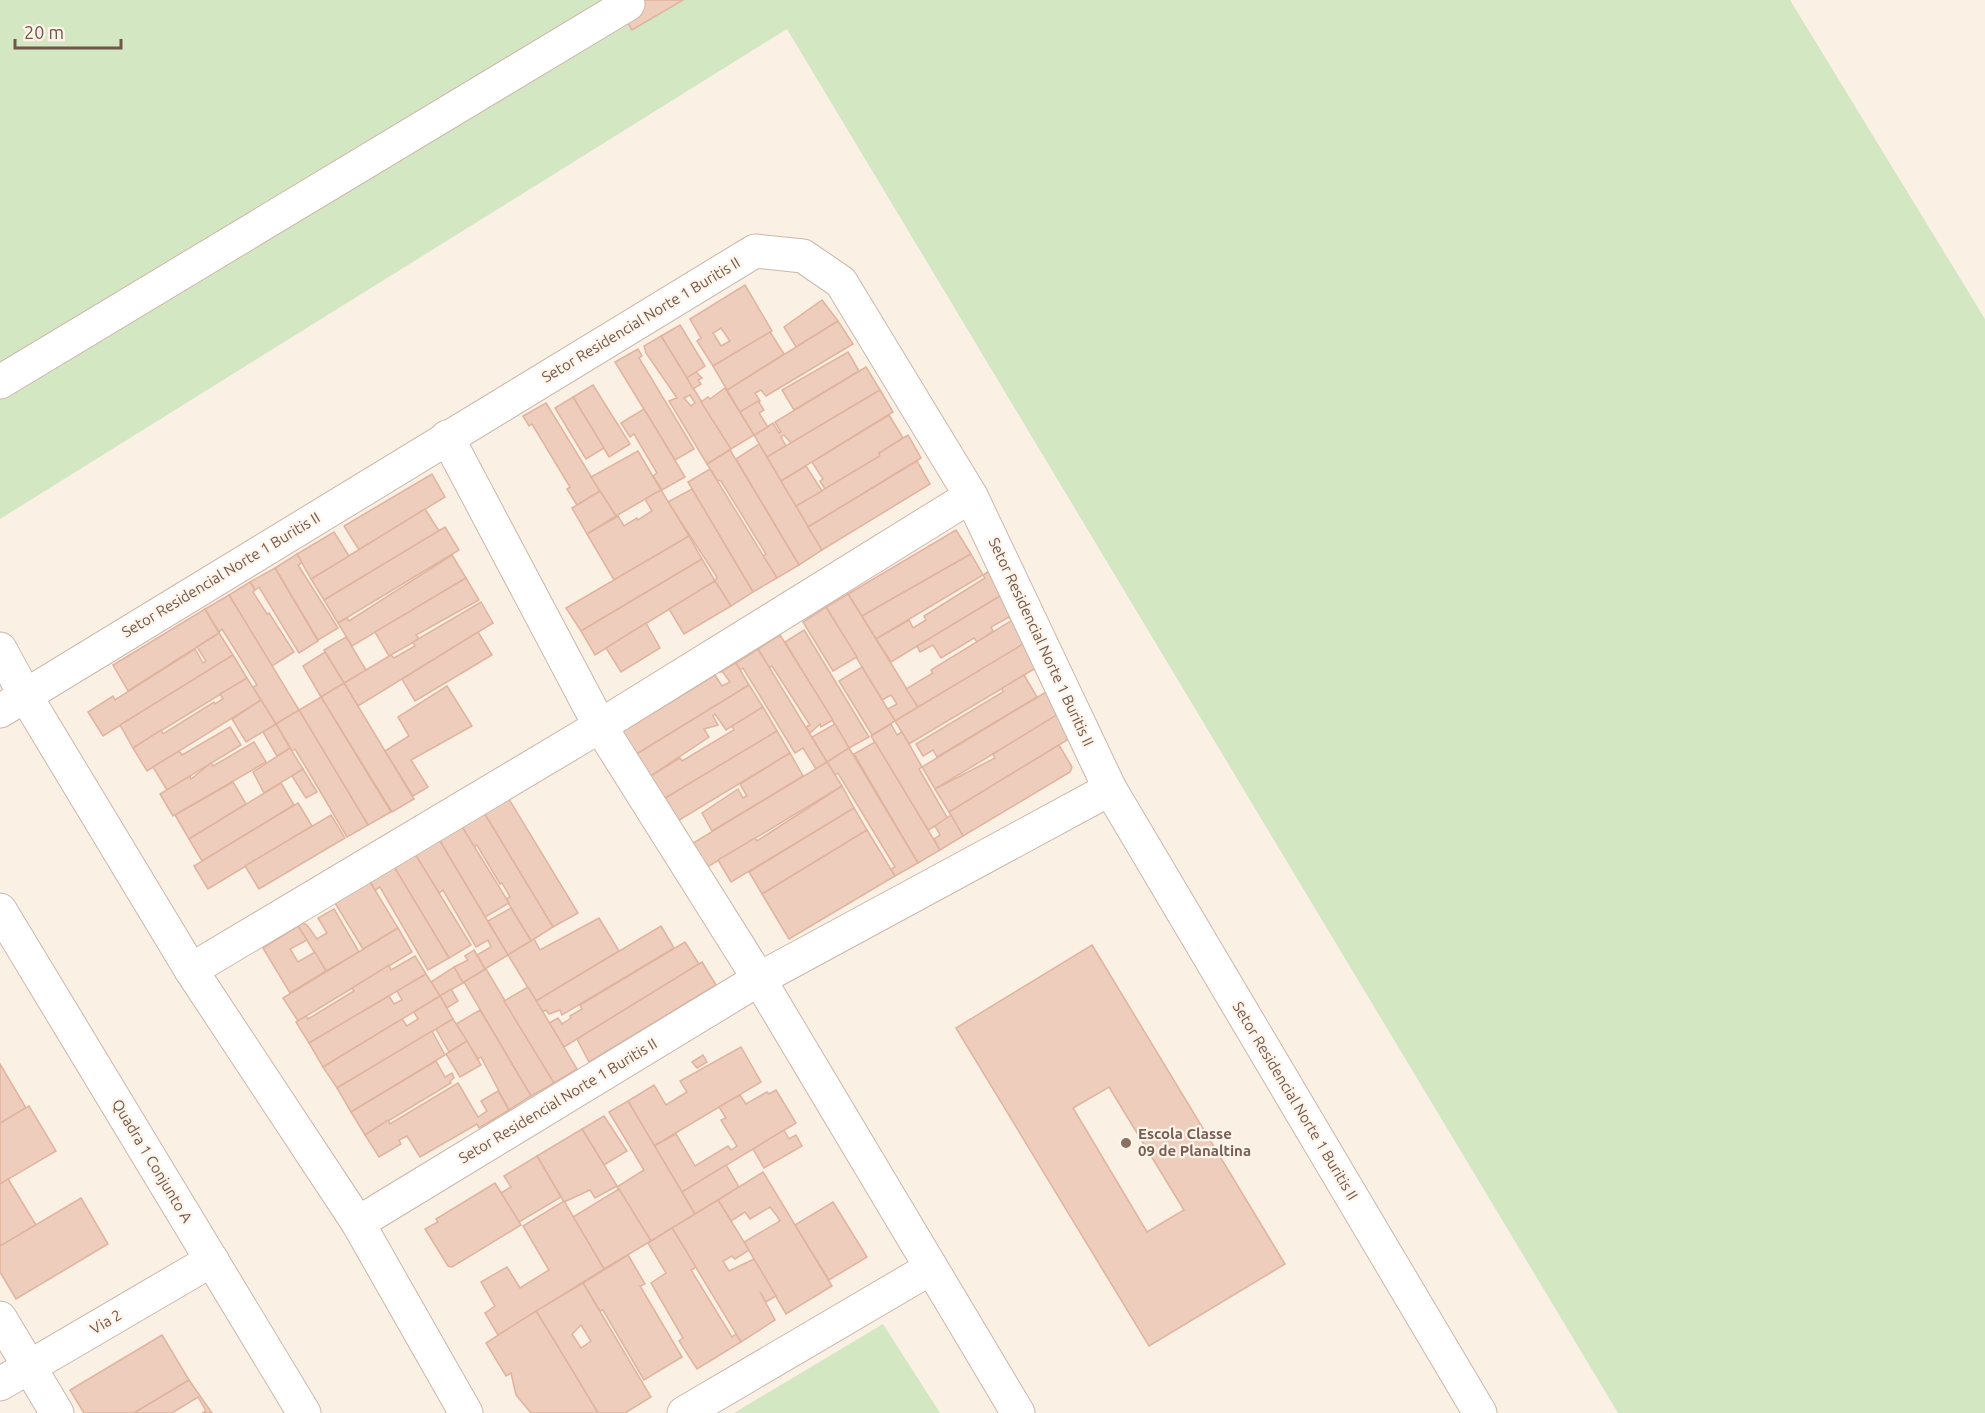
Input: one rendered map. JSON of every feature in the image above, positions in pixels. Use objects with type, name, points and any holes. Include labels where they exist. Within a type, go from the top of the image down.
[{"type":"street","points":[[0,382],[628,4]]},
{"type":"street","name":"Setor Residencial Norte 1 Buritis II","points":[[12,703],[755,251],[803,256],[841,282],[971,496],[1110,789],[1480,1413]]},
{"type":"street","points":[[447,437],[600,726],[759,979],[1018,1413]]},
{"type":"street","points":[[191,970],[600,726],[971,496]]},
{"type":"street","points":[[0,649],[12,703],[358,1223],[466,1413]]},
{"type":"street","name":"Setor Residencial Norte 1 Buritis II","points":[[358,1223],[759,979],[1110,789]]},
{"type":"street","name":"Quadra 1 Conjunto A","points":[[0,910],[304,1413]]},
{"type":"street","name":"Via 2","points":[[0,1384],[212,1260]]},
{"type":"street","points":[[684,1413],[931,1268]]},
{"type":"street","points":[[0,1318],[57,1413]]},
{"type":"green space","points":[[0,0],[1790,0],[1985,319],[1985,1413],[1618,1413],[787,29],[0,519]]},
{"type":"green space","points":[[883,1324],[940,1413],[734,1413]]},
{"type":"building","points":[[613,0],[683,0],[632,30]]},
{"type":"building","points":[[745,285],[772,331],[713,366],[697,341],[701,338],[690,319]],"holes":[[[721,328],[730,341],[721,346],[713,333]]]},
{"type":"building","points":[[822,300],[838,321],[796,347],[784,327]]},
{"type":"building","points":[[838,321],[853,344],[766,396],[761,390],[755,393],[760,401],[740,412],[727,390]]},
{"type":"building","points":[[680,325],[705,366],[687,378],[661,336]]},
{"type":"building","points":[[770,332],[784,354],[727,390],[713,366]]},
{"type":"building","points":[[661,336],[731,449],[707,464],[669,401],[677,398],[646,353],[644,346]],"holes":[[[690,395],[695,403],[691,406],[684,398]]]},
{"type":"building","points":[[638,349],[642,356],[639,358],[694,449],[675,460],[615,362]]},
{"type":"building","points":[[848,352],[859,371],[794,410],[782,390]]},
{"type":"building","points":[[866,367],[880,390],[791,443],[784,435],[781,437],[786,446],[767,457],[754,435],[773,423],[779,433],[781,432],[775,422]]},
{"type":"building","points":[[696,372],[702,378],[698,380],[701,384],[693,389],[687,378]]},
{"type":"building","points":[[593,385],[630,444],[609,457],[573,397]]},
{"type":"building","points":[[725,388],[754,435],[731,449],[701,402],[708,397],[710,399]]},
{"type":"building","points":[[880,390],[893,412],[781,481],[767,457]]},
{"type":"building","points":[[573,397],[604,448],[586,459],[555,408]]},
{"type":"building","points":[[758,401],[764,410],[759,413],[768,427],[754,435],[740,412]]},
{"type":"building","points":[[546,403],[600,491],[577,505],[567,489],[570,487],[532,424],[529,426],[523,416]]},
{"type":"building","points":[[644,409],[685,477],[662,490],[653,476],[657,473],[634,434],[630,437],[621,423]]},
{"type":"building","points":[[889,415],[903,438],[879,453],[880,456],[825,489],[820,481],[823,479],[812,462]]},
{"type":"building","points":[[908,435],[921,458],[808,527],[796,506],[880,456],[879,453]]},
{"type":"building","points":[[759,444],[822,550],[799,565],[736,459]]},
{"type":"building","points":[[730,450],[799,565],[777,578],[763,556],[766,554],[721,481],[717,480],[707,464]]},
{"type":"building","points":[[638,451],[661,490],[616,516],[591,477]]},
{"type":"building","points":[[917,461],[930,484],[822,550],[808,527]]},
{"type":"building","points":[[806,466],[822,491],[796,506],[781,481]]},
{"type":"building","points":[[710,469],[777,578],[753,592],[688,482]]},
{"type":"building","points":[[432,474],[445,497],[359,550],[344,526]]},
{"type":"building","points":[[692,489],[753,592],[731,606],[715,581],[717,577],[668,502]]},
{"type":"building","points":[[661,490],[689,536],[614,580],[587,534],[618,516],[624,526],[637,518],[638,520],[652,511],[645,499]]},
{"type":"building","points":[[600,491],[616,516],[587,534],[572,508]]},
{"type":"building","points":[[425,509],[439,531],[324,600],[311,579]]},
{"type":"building","points":[[445,527],[459,550],[338,623],[324,600]]},
{"type":"building","points":[[956,530],[971,554],[862,616],[848,594]]},
{"type":"building","points":[[334,532],[349,556],[311,579],[297,554]]},
{"type":"building","points":[[689,536],[702,559],[581,631],[566,608]]},
{"type":"building","points":[[297,554],[302,563],[298,565],[338,628],[318,640],[275,568]]},
{"type":"building","points":[[971,554],[983,575],[876,639],[862,616]]},
{"type":"building","points":[[452,555],[466,578],[352,646],[338,623],[347,618],[349,621]]},
{"type":"building","points":[[702,559],[715,581],[595,655],[581,631]]},
{"type":"building","points":[[275,568],[318,641],[299,653],[259,587],[255,590],[250,582]]},
{"type":"building","points":[[991,570],[1005,593],[891,662],[876,639],[909,620],[913,628],[926,620],[924,616],[985,578],[983,575]]},
{"type":"building","points":[[466,578],[479,600],[416,635],[419,639],[389,656],[375,632]]},
{"type":"building","points":[[715,581],[731,606],[684,634],[669,609]]},
{"type":"building","points":[[250,582],[255,590],[253,592],[294,652],[272,666],[229,595]]},
{"type":"building","points":[[1005,593],[1019,616],[1011,620],[1009,617],[991,627],[993,631],[977,642],[974,638],[941,658],[933,645],[920,652],[917,646]]},
{"type":"building","points":[[848,594],[918,707],[895,721],[888,709],[897,704],[891,695],[882,700],[826,607]]},
{"type":"building","points":[[229,595],[299,710],[276,724],[253,687],[257,685],[222,629],[219,632],[205,609]]},
{"type":"building","points":[[481,602],[493,623],[358,706],[344,683],[391,655],[394,658],[415,646],[413,642]]},
{"type":"building","points":[[826,607],[857,657],[833,671],[803,622]]},
{"type":"building","points":[[205,609],[219,633],[128,691],[113,665]]},
{"type":"building","points":[[1019,616],[1033,639],[918,707],[906,689],[933,673],[931,670]]},
{"type":"building","points":[[646,623],[660,648],[621,672],[606,648]]},
{"type":"building","points":[[804,630],[869,737],[849,748],[785,642]]},
{"type":"building","points":[[478,632],[492,655],[415,701],[402,679]]},
{"type":"building","points":[[219,633],[233,655],[103,736],[88,712],[113,696],[115,700],[195,649],[203,663],[206,661],[197,647]]},
{"type":"building","points":[[780,635],[833,720],[821,727],[820,724],[810,733],[806,727],[810,725],[772,666],[769,668],[758,649]]},
{"type":"building","points":[[346,637],[366,670],[344,683],[324,650]]},
{"type":"building","points":[[1028,641],[1041,665],[909,744],[895,721]]},
{"type":"building","points":[[758,649],[827,762],[816,769],[803,748],[795,753],[743,668],[740,670],[736,663]]},
{"type":"building","points":[[325,652],[344,683],[321,697],[303,666]]},
{"type":"building","points":[[233,655],[247,678],[133,748],[120,725]]},
{"type":"building","points":[[736,663],[749,685],[635,755],[622,732],[715,675],[722,686],[730,682],[723,672],[720,672]]},
{"type":"building","points":[[862,667],[895,721],[872,735],[839,681]]},
{"type":"building","points":[[1024,675],[1037,697],[937,757],[933,750],[923,756],[916,744],[1003,692],[1002,688]]},
{"type":"building","points":[[247,678],[261,700],[147,771],[133,748],[161,730],[163,734],[214,702],[215,704],[223,699],[220,694]]},
{"type":"building","points":[[344,683],[414,799],[392,812],[321,697]]},
{"type":"building","points":[[749,685],[763,707],[726,730],[715,714],[713,716],[718,725],[704,729],[709,737],[649,777],[635,755]]},
{"type":"building","points":[[447,686],[472,726],[411,760],[428,787],[413,796],[385,751],[409,736],[398,717]]},
{"type":"building","points":[[1051,689],[1064,711],[935,789],[922,767]]},
{"type":"building","points":[[321,697],[391,812],[368,825],[299,710]]},
{"type":"building","points":[[261,700],[276,724],[246,742],[232,719]]},
{"type":"building","points":[[763,707],[777,731],[662,800],[649,777],[680,758],[682,761],[734,730],[732,726]]},
{"type":"building","points":[[299,710],[368,825],[347,837],[295,749],[292,751],[276,724]]},
{"type":"building","points":[[1058,714],[1072,737],[949,812],[935,789],[995,758],[993,754]]},
{"type":"building","points":[[276,724],[290,748],[277,756],[263,732]]},
{"type":"building","points":[[835,724],[849,748],[827,762],[812,737]]},
{"type":"building","points":[[891,724],[897,735],[902,732],[922,767],[919,769],[948,819],[928,830],[871,736]]},
{"type":"building","points":[[230,727],[241,745],[167,790],[153,767],[179,751],[182,755]]},
{"type":"building","points":[[777,731],[790,753],[676,822],[662,800]]},
{"type":"building","points":[[254,742],[266,762],[173,816],[160,794],[190,776],[191,779],[211,763],[213,766]]},
{"type":"building","points":[[875,742],[940,850],[918,863],[854,754]]},
{"type":"building","points":[[1059,745],[1072,767],[1070,772],[963,836],[949,812]]},
{"type":"building","points":[[290,748],[303,769],[264,793],[253,772]]},
{"type":"building","points":[[849,748],[918,863],[895,876],[891,869],[895,867],[838,773],[835,775],[827,762]]},
{"type":"building","points":[[790,753],[803,776],[712,831],[702,813],[738,789],[743,798],[747,796],[740,784]]},
{"type":"building","points":[[827,762],[842,786],[704,869],[690,845]]},
{"type":"building","points":[[303,769],[317,792],[306,798],[292,776]]},
{"type":"building","points":[[233,782],[246,804],[189,839],[175,815]]},
{"type":"building","points":[[281,783],[294,805],[202,861],[189,839]]},
{"type":"building","points":[[842,786],[854,808],[731,882],[718,860],[755,838],[757,841]]},
{"type":"building","points":[[507,796],[578,913],[553,927],[483,811]]},
{"type":"building","points":[[298,803],[312,826],[208,889],[194,866]]},
{"type":"building","points":[[854,808],[867,830],[762,894],[749,872]]},
{"type":"building","points":[[483,811],[553,927],[531,941],[506,899],[510,897],[502,883],[500,884],[477,845],[474,847],[461,825]]},
{"type":"building","points":[[331,815],[345,838],[259,889],[245,866]]},
{"type":"building","points":[[951,815],[963,836],[940,850],[934,839],[940,835],[935,826]]},
{"type":"building","points":[[461,825],[509,903],[485,917],[439,839]]},
{"type":"building","points":[[867,830],[895,876],[789,939],[762,894]]},
{"type":"building","points":[[438,838],[508,955],[485,969],[477,955],[491,947],[488,940],[476,947],[443,890],[439,893],[414,853]]},
{"type":"building","points":[[415,854],[471,945],[449,958],[394,867]]},
{"type":"building","points":[[393,865],[449,958],[428,970],[380,887],[375,890],[370,882]]},
{"type":"building","points":[[370,882],[398,928],[363,949],[335,903]]},
{"type":"building","points":[[511,908],[531,941],[508,955],[488,921]]},
{"type":"building","points":[[334,909],[359,952],[326,971],[298,926],[303,923],[307,925],[317,939],[327,933],[318,918]]},
{"type":"building","points":[[599,918],[619,951],[536,1001],[508,955],[534,939],[540,950]]},
{"type":"building","points":[[298,926],[307,940],[290,949],[298,962],[315,952],[326,971],[290,993],[263,948]]},
{"type":"building","points":[[661,926],[674,948],[562,1015],[560,1010],[549,1014],[546,1010],[542,1012],[536,1001]]},
{"type":"building","points":[[398,928],[412,952],[298,1021],[283,998]]},
{"type":"building","points":[[685,942],[699,964],[564,1047],[549,1023],[558,1018],[562,1024],[582,1009],[580,1005]]},
{"type":"building","points":[[1092,945],[1285,1264],[1149,1346],[956,1028]],"holes":[[[1109,1087],[1184,1210],[1147,1232],[1073,1108]]]},
{"type":"building","points":[[474,950],[485,969],[463,983],[454,967],[468,960],[465,956]]},
{"type":"building","points":[[415,956],[426,974],[309,1043],[296,1022],[306,1016],[308,1019],[354,991],[352,988],[389,965],[391,970]]},
{"type":"building","points":[[702,962],[716,985],[589,1062],[577,1039]]},
{"type":"building","points":[[454,967],[463,983],[440,996],[431,982]]},
{"type":"building","points":[[486,969],[554,1083],[531,1096],[464,982]]},
{"type":"building","points":[[426,974],[440,996],[323,1067],[309,1043],[389,996],[394,1004],[402,1000],[397,991]]},
{"type":"building","points":[[528,987],[577,1069],[554,1083],[504,1001]]},
{"type":"building","points":[[451,989],[458,1001],[447,1008],[440,996]]},
{"type":"building","points":[[440,996],[453,1019],[337,1088],[323,1067],[402,1019],[407,1026],[418,1019],[414,1012]]},
{"type":"building","points":[[480,1010],[531,1096],[509,1110],[481,1057],[478,1059],[456,1024]]},
{"type":"building","points":[[453,1019],[467,1041],[449,1052],[436,1029]]},
{"type":"building","points":[[432,1031],[445,1055],[351,1112],[337,1088]]},
{"type":"building","points":[[467,1041],[481,1065],[460,1077],[446,1054]]},
{"type":"building","points":[[741,1047],[761,1082],[654,1146],[628,1101],[654,1085],[666,1105],[687,1092],[680,1081]]},
{"type":"building","points":[[703,1055],[707,1062],[697,1068],[692,1062]]},
{"type":"building","points":[[436,1061],[445,1077],[452,1073],[454,1078],[450,1081],[451,1083],[365,1135],[351,1112]]},
{"type":"building","points":[[0,1064],[26,1108],[0,1123]]},
{"type":"building","points":[[458,1083],[478,1117],[487,1111],[481,1101],[498,1091],[509,1110],[479,1128],[477,1124],[420,1157],[407,1136],[399,1140],[401,1144],[379,1157],[365,1135],[388,1120],[390,1124]]},
{"type":"building","points":[[776,1090],[796,1123],[682,1192],[654,1146],[676,1134],[695,1166],[728,1146],[731,1150],[737,1146],[721,1120],[726,1118],[719,1107],[740,1095],[746,1104],[767,1092],[769,1094]]},
{"type":"building","points":[[628,1101],[695,1214],[651,1241],[617,1187],[644,1170],[609,1112]]},
{"type":"building","points":[[29,1106],[56,1151],[0,1184],[0,1123]]},
{"type":"building","points":[[604,1116],[627,1151],[604,1165],[582,1129]]},
{"type":"building","points":[[582,1129],[617,1186],[595,1198],[590,1190],[564,1202],[537,1156]]},
{"type":"building","points":[[784,1130],[789,1139],[796,1135],[802,1146],[764,1168],[753,1149]]},
{"type":"building","points":[[537,1156],[561,1197],[519,1222],[501,1193],[511,1187],[504,1176]]},
{"type":"building","points":[[726,1165],[739,1187],[695,1214],[682,1192]]},
{"type":"building","points":[[763,1172],[832,1286],[786,1314],[744,1242],[780,1221],[770,1207],[750,1219],[745,1212],[731,1221],[718,1200]]},
{"type":"building","points":[[8,1179],[36,1225],[0,1246],[0,1184]]},
{"type":"building","points":[[495,1183],[521,1225],[452,1267],[448,1266],[425,1229],[438,1222],[436,1219]]},
{"type":"building","points":[[619,1189],[651,1241],[604,1269],[573,1217]]},
{"type":"building","points":[[81,1198],[108,1244],[16,1299],[0,1272],[0,1246]]},
{"type":"building","points":[[718,1200],[749,1250],[735,1259],[732,1256],[723,1261],[729,1271],[754,1259],[776,1296],[766,1302],[760,1292],[775,1320],[741,1342],[672,1228]]},
{"type":"building","points":[[564,1201],[604,1269],[498,1335],[485,1313],[495,1306],[481,1282],[507,1267],[520,1288],[549,1270],[523,1226]]},
{"type":"building","points":[[833,1202],[867,1257],[829,1280],[795,1225]]},
{"type":"building","points":[[672,1228],[696,1267],[691,1270],[732,1337],[736,1334],[741,1342],[697,1369],[679,1341],[683,1338],[651,1283],[666,1273],[648,1243]]},
{"type":"building","points":[[628,1255],[645,1284],[640,1286],[682,1357],[644,1380],[603,1310],[600,1311],[583,1283]]},
{"type":"building","points":[[583,1283],[651,1397],[625,1413],[598,1413],[536,1311]],"holes":[[[581,1325],[591,1341],[581,1348],[572,1334]]]},
{"type":"building","points":[[536,1311],[598,1413],[531,1413],[516,1395],[511,1373],[506,1376],[486,1343]]},
{"type":"building","points":[[162,1335],[189,1380],[134,1413],[84,1413],[70,1390]]},
{"type":"building","points":[[189,1380],[212,1413],[202,1413],[206,1411],[198,1397],[172,1413],[134,1413]]},
{"type":"place","name":"Escola Classe 09 de Planaltina","points":[[1126,1143]]}]
